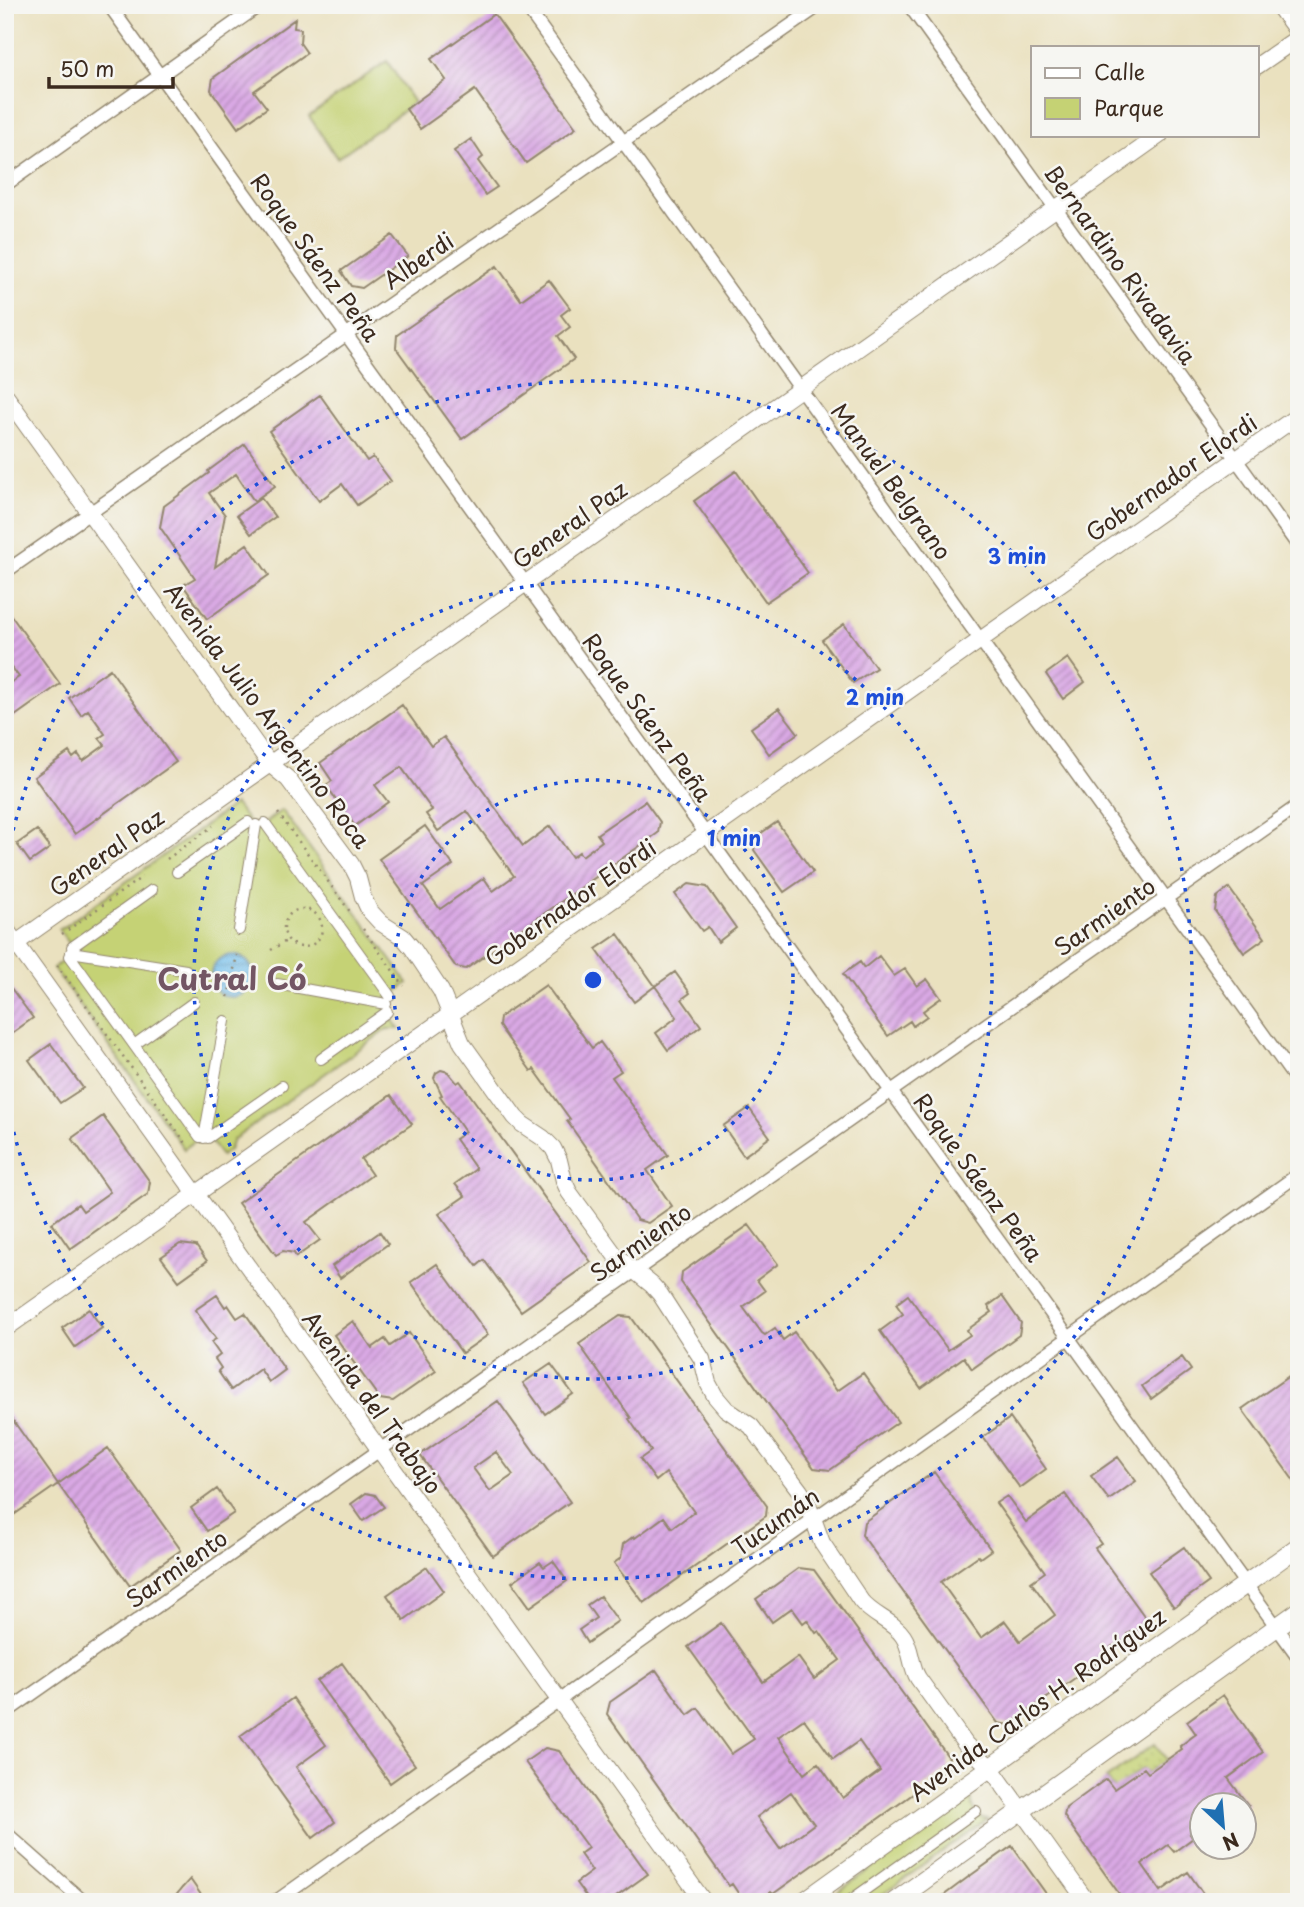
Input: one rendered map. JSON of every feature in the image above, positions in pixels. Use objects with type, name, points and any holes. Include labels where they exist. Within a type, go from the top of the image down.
[{"type":"main road","points":[[1279,5],[1299,34]]},
{"type":"main road","name":"Avenida Carlos H. Rodríguez","points":[[803,1902],[1299,1545]]},
{"type":"main road","points":[[894,1902],[1299,1611]]},
{"type":"street","name":"Roque Sáenz Peña","points":[[109,5],[1299,1658]]},
{"type":"street","points":[[5,185],[260,5]]},
{"type":"street","name":"Manuel Belgrano","points":[[525,5],[1299,1084]]},
{"type":"street","name":"Alberdi","points":[[5,572],[820,5]]},
{"type":"street","name":"Bernardino Rivadavia","points":[[909,5],[1299,547]]},
{"type":"street","points":[[1258,65],[1299,34]]},
{"type":"street","name":"General Paz","points":[[11,947],[1159,136]]},
{"type":"street","name":"Avenida Julio Argentino Roca","points":[[5,395],[270,764],[288,779],[351,864],[372,914],[403,937],[412,949],[441,991],[461,1041],[512,1113],[553,1148],[573,1198],[615,1255],[660,1294],[700,1354],[708,1383],[717,1400],[756,1431],[802,1493],[824,1547],[861,1601],[903,1635],[918,1678],[966,1745],[990,1767],[1087,1902]]},
{"type":"street","name":"Gobernador Elordi","points":[[5,1328],[1299,415]]},
{"type":"street","name":"Sarmiento","points":[[5,1713],[1299,805]]},
{"type":"street","points":[[177,872],[256,823]]},
{"type":"street","points":[[239,930],[256,823]]},
{"type":"street","points":[[256,823],[388,1004]]},
{"type":"street","points":[[71,952],[152,890]]},
{"type":"street","name":"Avenida del Trabajo","points":[[5,928],[11,947],[196,1194],[704,1902]]},
{"type":"street","points":[[71,952],[186,970]]},
{"type":"street","points":[[71,952],[134,1045],[204,1138]]},
{"type":"street","points":[[277,984],[388,1004]]},
{"type":"street","points":[[134,1045],[194,1002]]},
{"type":"street","points":[[321,1059],[388,1004]]},
{"type":"street","points":[[204,1138],[225,1021]]},
{"type":"street","points":[[204,1138],[282,1086]]},
{"type":"street","name":"Tucumán","points":[[275,1902],[1299,1174]]},
{"type":"street","points":[[848,1902],[976,1811]]},
{"type":"street","points":[[5,1832],[84,1902]]},
{"type":"path","points":[[278,813],[404,986]]},
{"type":"path","points":[[167,859],[218,822]]},
{"type":"path","points":[[62,934],[142,877]]},
{"type":"path","points":[[308,910],[318,917],[321,934],[314,944],[303,947],[288,940],[284,923],[291,914],[308,910]]},
{"type":"path","points":[[271,950],[288,940]]},
{"type":"path","points":[[228,997],[237,955]]},
{"type":"path","points":[[57,965],[188,1146]]},
{"type":"path","points":[[211,974],[253,979]]},
{"type":"green space","points":[[387,61],[414,103],[337,158],[309,116]]},
{"type":"green space","points":[[235,804],[250,824],[262,825],[282,810],[408,983],[388,998],[385,1009],[399,1029],[387,1029],[233,1140],[229,1150],[221,1156],[208,1138],[200,1137],[184,1149],[53,968],[70,956],[72,947],[59,930]]},
{"type":"green space","points":[[1155,1744],[1167,1760],[1148,1773],[1143,1768],[1115,1790],[1106,1779]]},
{"type":"green space","points":[[971,1796],[977,1813],[981,1818],[988,1819],[872,1902],[824,1902]]},
{"type":"water","points":[[232,955],[247,961],[253,976],[247,991],[232,997],[217,991],[211,976],[217,961]]},
{"type":"building","points":[[494,14],[576,128],[526,163],[475,90],[420,129],[406,109],[446,80],[431,59]]},
{"type":"building","points":[[295,19],[294,28],[301,29],[300,43],[307,53],[254,91],[267,108],[238,128],[211,90],[213,78]]},
{"type":"building","points":[[471,139],[483,157],[478,161],[497,187],[485,195],[454,151]]},
{"type":"building","points":[[392,235],[408,256],[362,288],[351,286],[341,271]]},
{"type":"building","points":[[497,266],[521,300],[549,280],[570,308],[561,315],[570,327],[558,336],[574,359],[462,439],[396,348],[397,335]]},
{"type":"building","points":[[320,395],[367,461],[373,457],[391,481],[357,505],[342,484],[319,501],[269,431]]},
{"type":"building","points":[[245,444],[275,486],[254,501],[236,474],[209,493],[225,515],[215,567],[247,544],[269,575],[207,619],[183,585],[195,578],[160,527],[164,506]]},
{"type":"building","points":[[736,471],[808,573],[766,602],[694,501]]},
{"type":"building","points":[[261,498],[275,517],[251,534],[237,515]]},
{"type":"building","points":[[5,607],[60,684],[5,723],[5,686],[19,677],[5,658]]},
{"type":"building","points":[[844,624],[876,668],[853,683],[822,640]]},
{"type":"building","points":[[1068,658],[1085,682],[1063,699],[1046,674]]},
{"type":"building","points":[[110,669],[176,762],[75,834],[34,777],[69,752],[73,758],[78,754],[83,761],[105,745],[99,738],[105,734],[88,710],[81,715],[69,698]]},
{"type":"building","points":[[402,705],[431,746],[444,737],[523,846],[550,826],[572,857],[579,852],[582,856],[602,841],[597,834],[645,801],[660,822],[658,833],[466,969],[456,967],[379,859],[425,826],[453,865],[423,886],[440,909],[484,878],[493,891],[514,876],[467,811],[438,831],[426,814],[432,810],[401,767],[375,785],[388,802],[355,826],[326,785],[332,781],[320,763]]},
{"type":"building","points":[[779,708],[798,733],[769,754],[751,728]]},
{"type":"building","points":[[777,822],[813,872],[784,892],[754,850],[757,836]]},
{"type":"building","points":[[37,830],[50,848],[30,862],[17,844]]},
{"type":"building","points":[[689,884],[707,887],[736,928],[718,942],[708,927],[702,931],[675,894]]},
{"type":"building","points":[[1229,888],[1265,938],[1244,953],[1215,911],[1217,897]]},
{"type":"building","points":[[618,934],[655,986],[634,1002],[596,949]]},
{"type":"building","points":[[879,956],[894,976],[905,969],[917,986],[927,979],[941,998],[923,1011],[927,1016],[913,1026],[910,1021],[888,1036],[843,974],[860,962],[864,968]]},
{"type":"building","points":[[675,972],[690,993],[682,999],[701,1026],[668,1050],[656,1033],[677,1017],[655,986]]},
{"type":"building","points":[[5,980],[33,1018],[5,1038]]},
{"type":"building","points":[[546,985],[592,1048],[600,1042],[621,1071],[612,1077],[668,1155],[647,1170],[672,1206],[648,1223],[637,1220],[567,1121],[570,1119],[499,1026],[500,1017]]},
{"type":"building","points":[[51,1044],[83,1088],[60,1103],[29,1060]]},
{"type":"building","points":[[441,1070],[448,1072],[457,1083],[460,1081],[591,1262],[521,1311],[484,1260],[477,1266],[439,1214],[465,1196],[455,1184],[476,1169],[455,1139],[465,1132],[440,1096],[442,1095],[434,1078]]},
{"type":"building","points":[[391,1095],[412,1124],[361,1159],[372,1175],[306,1222],[320,1240],[296,1257],[294,1253],[283,1251],[276,1255],[238,1203]]},
{"type":"building","points":[[749,1108],[770,1137],[744,1156],[723,1126]]},
{"type":"building","points":[[103,1116],[150,1182],[148,1194],[70,1249],[52,1223],[78,1204],[83,1211],[110,1192],[72,1138]]},
{"type":"building","points":[[749,1225],[778,1264],[757,1280],[765,1291],[743,1307],[762,1333],[765,1335],[775,1328],[783,1340],[794,1332],[837,1391],[863,1373],[898,1422],[830,1470],[814,1468],[681,1282],[682,1272]]},
{"type":"building","points":[[380,1232],[388,1244],[340,1278],[332,1266]]},
{"type":"building","points":[[180,1244],[196,1246],[207,1261],[179,1281],[161,1257]]},
{"type":"building","points":[[437,1264],[488,1335],[462,1353],[411,1282]]},
{"type":"building","points":[[217,1295],[237,1318],[245,1313],[285,1370],[269,1382],[260,1369],[231,1390],[218,1371],[221,1368],[215,1359],[220,1355],[211,1342],[216,1339],[195,1310]]},
{"type":"building","points":[[908,1295],[948,1350],[970,1335],[967,1330],[992,1312],[988,1306],[1002,1296],[1021,1323],[1019,1335],[972,1369],[964,1357],[921,1388],[880,1331],[903,1314],[896,1304]]},
{"type":"building","points":[[89,1309],[102,1328],[75,1347],[62,1328]]},
{"type":"building","points":[[620,1316],[631,1317],[767,1506],[766,1516],[644,1603],[614,1563],[621,1558],[623,1544],[664,1517],[672,1528],[694,1512],[666,1473],[656,1481],[640,1459],[651,1451],[579,1344]]},
{"type":"building","points":[[353,1321],[372,1348],[385,1339],[390,1346],[409,1333],[436,1371],[393,1401],[380,1399],[334,1335]]},
{"type":"building","points":[[1182,1357],[1191,1370],[1151,1399],[1142,1386]]},
{"type":"building","points":[[551,1364],[573,1394],[545,1414],[523,1383]]},
{"type":"building","points":[[1299,1369],[1299,1488],[1242,1409]]},
{"type":"building","points":[[498,1401],[570,1502],[493,1556],[420,1455]],"holes":[[[496,1452],[513,1475],[490,1491],[473,1468]]]},
{"type":"building","points":[[5,1409],[58,1484],[5,1521]]},
{"type":"building","points":[[1010,1418],[1046,1469],[1020,1488],[983,1437]]},
{"type":"building","points":[[108,1448],[181,1550],[130,1586],[58,1484]]},
{"type":"building","points":[[1118,1457],[1136,1481],[1109,1500],[1091,1476]]},
{"type":"building","points":[[934,1472],[991,1550],[941,1582],[981,1638],[1005,1621],[1020,1641],[1055,1615],[1031,1582],[1045,1572],[996,1503],[1007,1496],[1026,1522],[1065,1494],[1101,1544],[1095,1548],[1150,1624],[1127,1634],[1129,1639],[1111,1647],[1113,1651],[1009,1725],[998,1723],[862,1535],[864,1522]]},
{"type":"building","points":[[217,1489],[234,1513],[207,1531],[191,1508]]},
{"type":"building","points":[[366,1493],[375,1495],[384,1507],[363,1521],[351,1504]]},
{"type":"building","points":[[1184,1547],[1209,1582],[1174,1607],[1149,1572]]},
{"type":"building","points":[[553,1561],[567,1581],[530,1607],[512,1582],[540,1562],[544,1567]]},
{"type":"building","points":[[427,1567],[444,1591],[404,1620],[387,1595]]},
{"type":"building","points":[[799,1568],[814,1570],[949,1758],[948,1769],[773,1894],[771,1892],[757,1902],[744,1902],[732,1884],[729,1886],[607,1714],[610,1702],[656,1670],[688,1715],[698,1708],[731,1754],[754,1739],[688,1647],[721,1623],[763,1682],[798,1657],[814,1679],[840,1660],[819,1631],[816,1633],[807,1620],[803,1623],[792,1608],[772,1622],[756,1599]],"holes":[[[804,1719],[833,1759],[859,1741],[880,1771],[843,1798],[818,1763],[804,1774],[778,1737]],[[791,1792],[814,1824],[780,1849],[757,1817]]]},
{"type":"building","points":[[600,1596],[618,1621],[587,1643],[579,1630],[596,1618],[587,1605]]},
{"type":"building","points":[[342,1663],[415,1765],[390,1783],[317,1681]]},
{"type":"building","points":[[1223,1695],[1263,1752],[1228,1778],[1238,1792],[1188,1792],[1188,1842],[1174,1852],[1168,1845],[1142,1864],[1161,1891],[1188,1872],[1209,1902],[1125,1902],[1064,1816],[1066,1808],[1106,1779],[1114,1789],[1144,1768],[1148,1773],[1182,1749],[1180,1746],[1196,1734],[1187,1721]]},
{"type":"building","points":[[293,1698],[326,1745],[296,1767],[335,1822],[313,1838],[240,1736]]},
{"type":"building","points":[[545,1748],[559,1751],[648,1874],[609,1902],[590,1902],[576,1883],[592,1871],[580,1854],[588,1848],[525,1762]]},
{"type":"building","points":[[1012,1846],[1052,1902],[935,1902],[967,1878]]},
{"type":"building","points":[[190,1879],[206,1902],[171,1902],[182,1888]]},
{"type":"district","name":"Cutral Có","points":[[232,977]]}]
